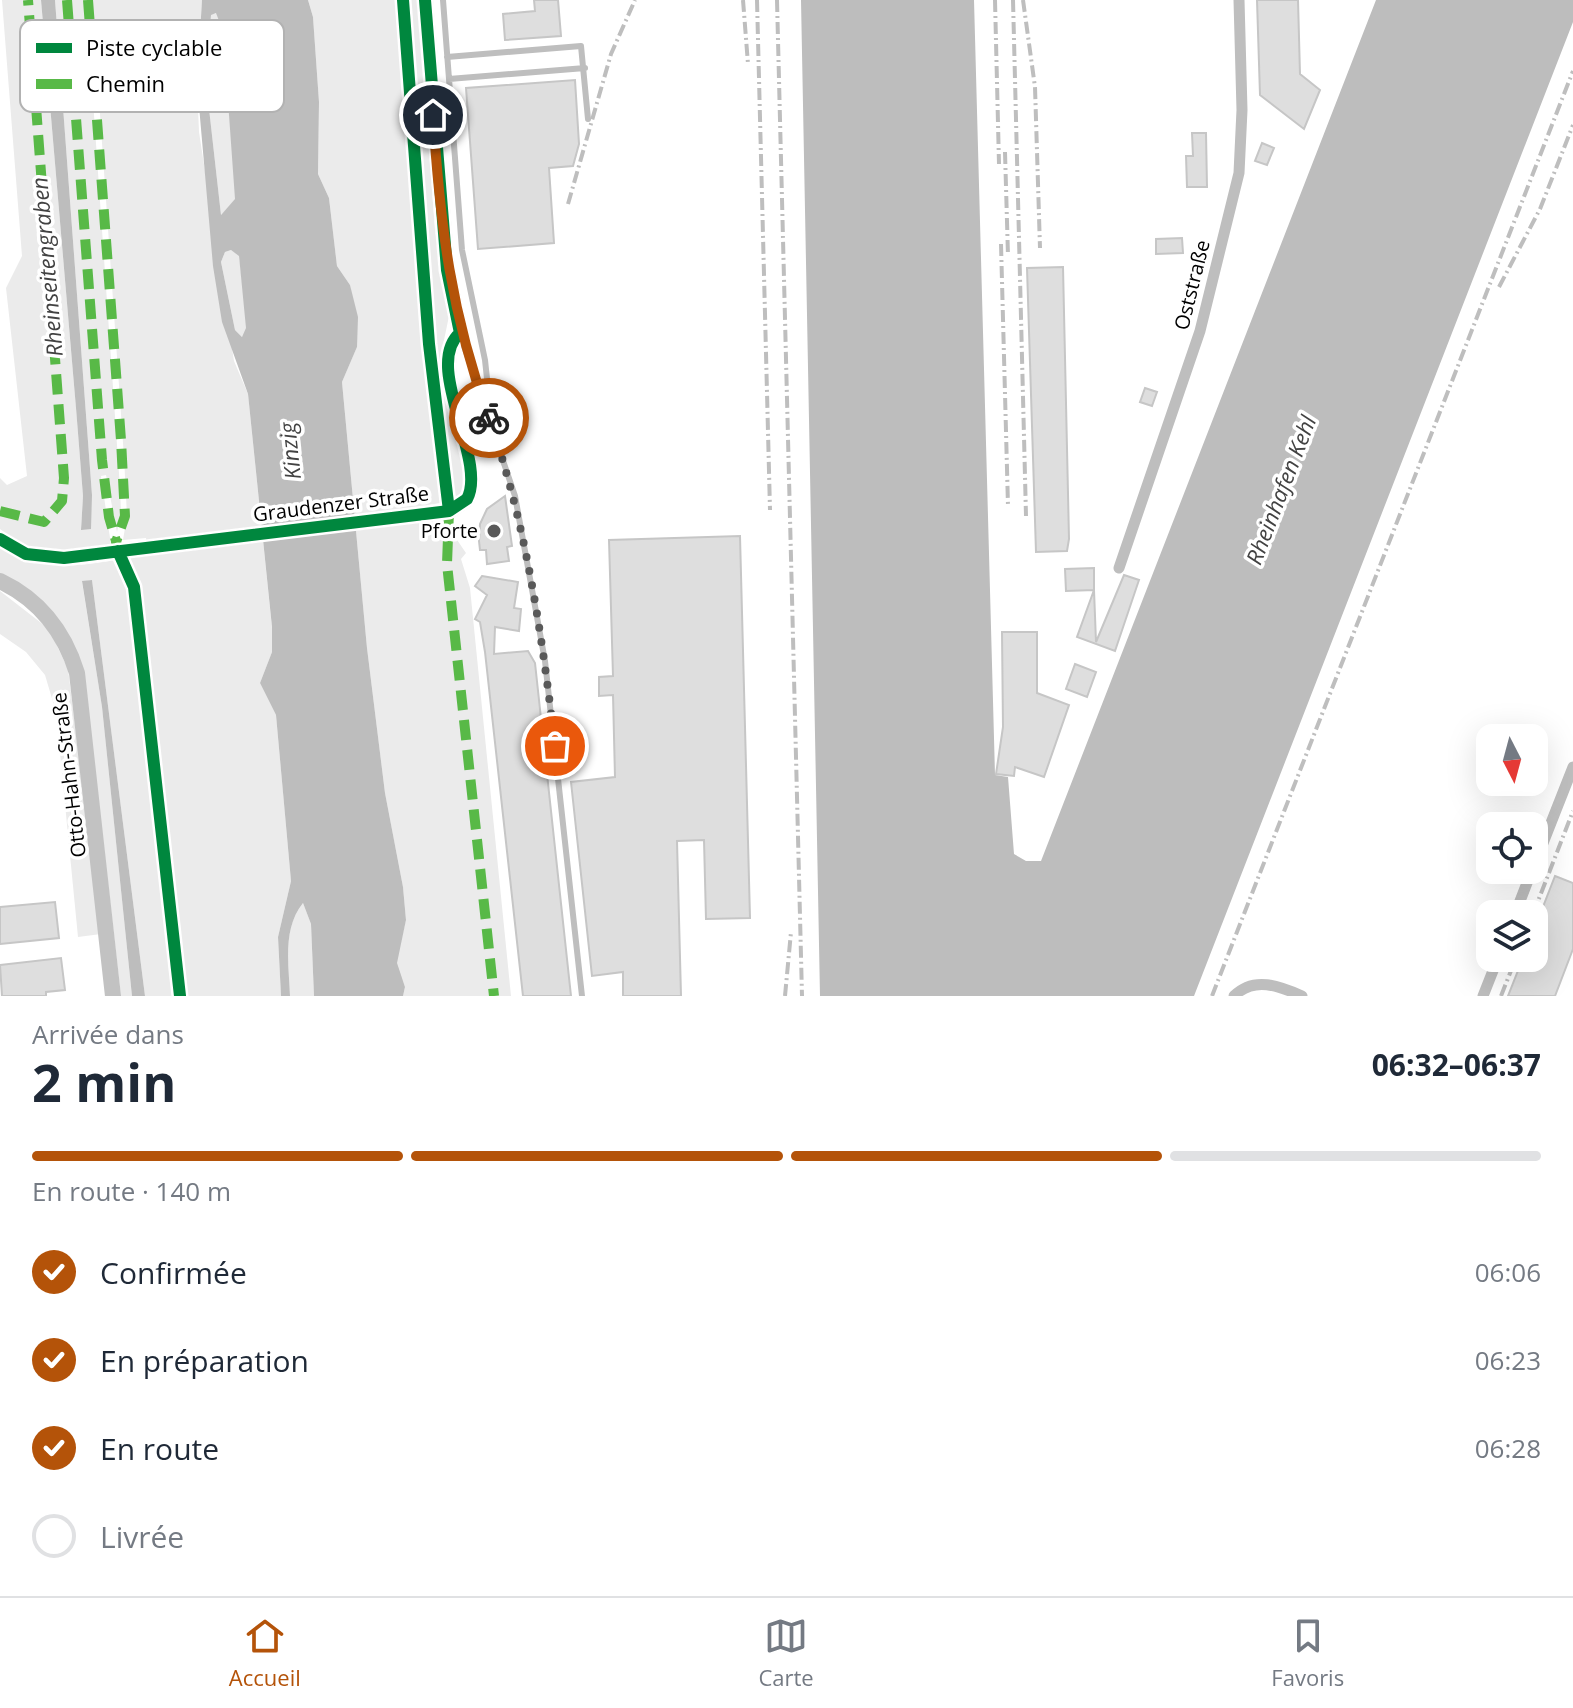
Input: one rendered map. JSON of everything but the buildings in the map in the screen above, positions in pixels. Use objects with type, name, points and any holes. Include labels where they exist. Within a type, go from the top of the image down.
[{"type":"street","name":"Graudenzer Straße","points":[[0,539],[26,554],[49,559],[441,512],[461,504],[474,483],[454,408],[450,344],[460,333],[443,233],[425,0]]},
{"type":"street","name":"Oststraße","points":[[1119,568],[1200,331],[1239,173],[1242,110],[1239,0]]},
{"type":"street","name":"Otto-Hahn-Straße","points":[[0,581],[30,599],[48,617],[67,647],[77,673],[113,996]]},
{"type":"street","points":[[1548,830],[1573,767]]},
{"type":"street","points":[[1483,996],[1492,972]]},
{"type":"street","points":[[1234,996],[1246,986],[1269,984],[1302,996]]},
{"type":"lane","points":[[443,0],[462,250],[485,360],[492,428]]},
{"type":"lane","points":[[447,57],[581,46],[588,119]]},
{"type":"lane","points":[[449,79],[585,68]]},
{"type":"lane","points":[[460,333],[515,496],[545,661],[582,996]]},
{"type":"shaded area","points":[[2,0],[41,0],[43,20],[20,20],[20,112],[50,112],[83,496],[81,529],[92,495],[63,112],[94,112],[121,513],[117,532],[106,475],[101,476],[111,545],[65,551],[40,550],[0,529],[0,478],[7,485],[27,476],[6,288],[22,256]]},
{"type":"shaded area","points":[[55,0],[86,0],[87,20],[56,20]]},
{"type":"shaded area","points":[[92,0],[202,0],[201,20],[93,20]]},
{"type":"shaded area","points":[[308,0],[418,0],[435,230],[449,316],[443,345],[446,396],[450,424],[468,477],[457,500],[417,507],[419,523],[444,520],[444,531],[451,531],[466,553],[461,559],[470,588],[511,996],[403,996],[405,987],[396,963],[406,920],[403,887],[385,793],[367,648],[342,382],[357,347],[350,285],[337,266],[329,198],[318,174],[319,102],[313,17]]},
{"type":"shaded area","points":[[217,13],[219,20],[211,20],[211,14]]},
{"type":"shaded area","points":[[100,112],[198,112],[234,361],[248,394],[272,628],[272,652],[260,683],[276,715],[291,881],[278,937],[281,996],[145,996],[92,580],[82,582],[102,707],[132,996],[121,996],[84,673],[70,639],[52,616],[0,574],[0,548],[37,563],[55,565],[90,564],[148,555],[146,538],[123,540],[127,516]]},
{"type":"shaded area","points":[[209,112],[229,112],[236,199],[221,215]]},
{"type":"shaded area","points":[[231,250],[239,255],[247,328],[242,337],[235,330],[221,262],[225,252]]},
{"type":"shaded area","points":[[0,591],[49,629],[68,669],[101,934],[78,937],[56,712],[45,675],[26,652],[0,634]]},
{"type":"shaded area","points":[[303,903],[311,924],[314,996],[290,996],[289,935],[296,913]]},
{"type":"water","points":[[41,0],[55,0],[56,20],[43,20]]},
{"type":"water","name":"Kinzig","points":[[202,0],[308,0],[313,17],[319,102],[318,174],[329,198],[337,266],[350,285],[358,317],[357,347],[342,382],[367,648],[385,793],[403,887],[406,920],[397,963],[405,987],[403,996],[314,996],[311,924],[303,903],[296,913],[289,936],[290,996],[281,996],[278,937],[291,881],[276,715],[260,683],[272,652],[272,627],[248,394],[222,322],[213,266],[200,112],[209,112],[221,215],[235,199],[229,112],[284,112],[284,20],[219,20],[216,13],[211,15],[211,20],[201,20]],"holes":[[[231,250],[239,256],[246,328],[242,337],[235,330],[221,262],[225,252]]]},
{"type":"water","name":"Rheinhafen Kehl","points":[[801,0],[974,0],[995,775],[1008,777],[1014,854],[1026,861],[1041,861],[1376,0],[1573,0],[1573,22],[1194,996],[820,996]]},
{"type":"water","points":[[50,112],[63,112],[92,495],[91,529],[81,530],[83,496]]},
{"type":"water","points":[[92,580],[145,996],[132,996],[102,707],[82,581]]},
{"type":"railway","points":[[568,204],[611,54],[635,0]]},
{"type":"railway","points":[[743,0],[748,64]]},
{"type":"railway","points":[[757,0],[770,510]]},
{"type":"railway","points":[[777,0],[802,996]]},
{"type":"railway","points":[[995,0],[999,164]]},
{"type":"railway","points":[[1013,0],[1026,516]]},
{"type":"railway","points":[[1023,0],[1035,87],[1040,248]]},
{"type":"railway","points":[[1212,996],[1573,71]]},
{"type":"railway","points":[[1499,287],[1540,209],[1573,125]]},
{"type":"railway","points":[[1005,152],[1008,256]]},
{"type":"railway","points":[[1001,244],[1008,506]]},
{"type":"railway","points":[[1538,900],[1573,811]]},
{"type":"railway","points":[[785,996],[791,932]]},
{"type":"railway","points":[[1501,996],[1510,972]]},
{"type":"marked path","points":[[28,0],[30,20]]},
{"type":"marked path","points":[[67,0],[69,20]]},
{"type":"marked path","points":[[88,0],[90,20]]},
{"type":"marked path","points":[[0,511],[44,522],[62,501],[64,478],[36,112]]},
{"type":"marked path","points":[[76,112],[102,460],[109,517],[116,541]]},
{"type":"marked path","points":[[96,112],[121,440],[125,516],[116,542],[121,557]]},
{"type":"marked path","points":[[449,511],[447,564],[494,996]]},
{"type":"cycle path","points":[[403,0],[429,344],[449,511]]},
{"type":"cycle path","points":[[0,539],[26,554],[64,558],[449,511],[467,499],[471,482],[469,462],[448,367],[450,348],[460,333],[447,270],[425,0]]},
{"type":"cycle path","points":[[118,551],[134,587],[180,996]]},
{"type":"way so far","points":[[489,418],[515,496],[545,661],[555,746]]},
{"type":"place","name":"Pforte","points":[[494,531]]},
{"type":"route","points":[[433,115],[447,270],[467,359],[489,418]]},
{"type":"water label","name":"Rheinseitengraben","points":[[47,267]]}]
